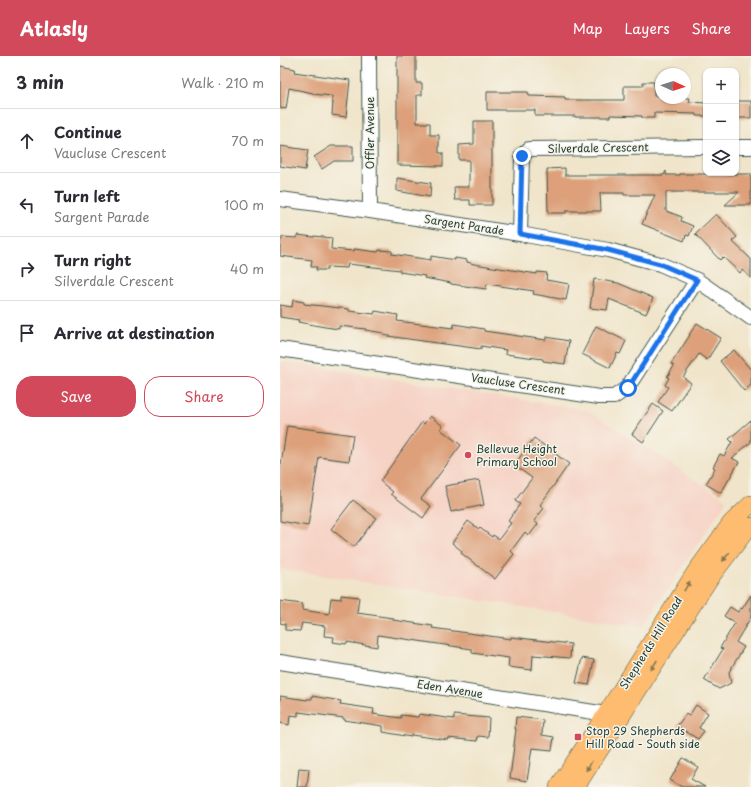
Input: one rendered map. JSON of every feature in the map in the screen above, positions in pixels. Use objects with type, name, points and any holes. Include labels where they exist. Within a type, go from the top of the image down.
[{"type":"main road","name":"Shepherds Hill Road","points":[[576,787],[612,718],[696,571],[731,523],[751,504]]},
{"type":"main road","name":"Shepherds Hill Road","points":[[558,787],[612,718],[710,578],[751,526]]},
{"type":"street","name":"Offler Avenue","points":[[369,56],[370,211]]},
{"type":"street","name":"Silverdale Crescent","points":[[520,234],[522,156],[530,149],[703,147]]},
{"type":"street","points":[[739,147],[751,147]]},
{"type":"street","name":"Sargent Parade","points":[[280,199],[520,234],[608,250],[660,264],[697,280],[751,318]]},
{"type":"street","name":"Vaucluse Crescent","points":[[280,349],[591,395],[614,397],[628,388],[697,280]]},
{"type":"street","name":"Eden Avenue","points":[[280,662],[612,718]]},
{"type":"shaded area","name":"Bellevue Height Primary School","points":[[280,361],[587,410],[727,500],[643,626],[280,569]]},
{"type":"building","points":[[397,56],[416,56],[416,83],[422,83],[422,95],[417,95],[417,123],[430,123],[430,135],[439,135],[439,153],[443,153],[443,166],[397,165]]},
{"type":"building","points":[[280,66],[295,69],[294,72],[350,80],[346,117],[332,115],[332,96],[313,94],[289,88],[286,109],[280,108]]},
{"type":"building","points":[[643,82],[654,82],[655,104],[703,103],[703,116],[696,116],[696,114],[654,113],[654,118],[610,115],[610,117],[535,116],[535,110],[487,110],[487,92],[528,92],[529,96],[565,97],[565,100],[624,100],[624,86],[643,86]]},
{"type":"building","points":[[739,101],[751,101],[751,118],[739,118]]},
{"type":"building","points":[[474,121],[492,121],[492,205],[470,205],[470,200],[455,200],[454,187],[469,187],[469,160],[459,160],[459,145],[474,144]]},
{"type":"building","points":[[280,146],[308,150],[305,170],[280,166]]},
{"type":"building","points":[[331,146],[353,146],[353,161],[334,161],[322,169],[314,157]]},
{"type":"building","points":[[565,168],[565,175],[664,175],[666,171],[666,175],[703,174],[703,176],[739,176],[739,174],[751,174],[751,205],[725,205],[739,192],[666,192],[666,211],[682,217],[681,221],[693,226],[689,236],[686,235],[684,241],[642,224],[655,195],[600,193],[601,211],[566,211],[566,213],[548,213],[547,169]]},
{"type":"building","points":[[397,178],[431,183],[430,197],[397,191]]},
{"type":"building","points":[[716,214],[737,237],[732,241],[751,259],[751,278],[742,270],[740,273],[723,257],[720,260],[695,234]]},
{"type":"building","points":[[297,235],[332,238],[331,249],[354,251],[354,249],[378,252],[379,250],[392,251],[392,254],[431,260],[431,256],[455,260],[455,258],[467,260],[467,262],[474,264],[537,274],[537,272],[547,273],[546,280],[569,284],[566,300],[533,294],[534,291],[487,284],[486,289],[451,284],[424,278],[425,276],[400,272],[400,270],[348,264],[347,268],[327,267],[327,270],[316,270],[317,267],[311,267],[312,260],[280,256],[280,240],[282,240],[282,237],[297,238]]},
{"type":"building","points":[[594,279],[618,283],[653,298],[646,314],[609,299],[607,310],[590,308]]},
{"type":"building","points":[[293,300],[304,302],[304,304],[349,309],[349,311],[374,314],[375,311],[398,315],[397,321],[453,328],[454,324],[484,329],[484,331],[546,340],[546,337],[569,341],[565,364],[543,361],[543,359],[505,354],[506,350],[481,346],[481,349],[401,338],[383,335],[384,333],[365,330],[366,329],[339,326],[339,329],[325,327],[280,317],[280,305],[292,307]]},
{"type":"building","points":[[697,323],[721,338],[707,360],[699,354],[683,377],[691,383],[672,411],[658,402],[668,387],[665,385],[669,378],[667,377],[674,366],[671,364]]},
{"type":"building","points":[[596,326],[626,341],[620,354],[617,353],[610,368],[582,354]]},
{"type":"building","points":[[734,350],[751,370],[751,385],[744,391],[720,361]]},
{"type":"building","points":[[653,404],[663,411],[643,442],[632,434]]},
{"type":"building","points":[[430,416],[443,426],[440,429],[461,445],[421,499],[431,506],[423,518],[391,494],[393,492],[380,481],[422,422],[424,424]]},
{"type":"building","points":[[751,420],[751,442],[732,458],[739,462],[721,493],[706,484],[715,468],[713,467],[720,454],[724,456],[732,442],[729,439]]},
{"type":"building","points":[[287,426],[353,435],[349,461],[319,457],[308,526],[280,521],[280,464]]},
{"type":"building","points":[[534,438],[569,464],[540,505],[544,508],[534,521],[538,524],[529,536],[525,532],[511,551],[514,554],[495,579],[461,553],[462,551],[452,543],[468,521],[492,537],[493,535],[499,539],[511,523],[508,521],[520,504],[515,501],[532,478],[514,465]]},
{"type":"building","points":[[479,480],[484,505],[451,512],[445,486]]},
{"type":"building","points":[[353,500],[376,518],[354,547],[331,529]]},
{"type":"building","points":[[341,595],[359,597],[357,613],[433,626],[432,628],[511,639],[511,637],[571,644],[570,658],[533,655],[532,670],[508,667],[509,658],[472,653],[472,649],[378,635],[377,647],[347,642],[346,644],[333,642],[334,637],[324,636],[325,626],[302,623],[300,631],[285,630],[285,624],[280,623],[280,601],[302,604],[302,610],[329,614],[331,598],[341,599]]},
{"type":"building","points":[[751,595],[751,617],[736,642],[744,647],[729,672],[731,683],[719,689],[704,680],[723,649],[720,648],[735,623],[724,616],[730,607],[738,612],[740,608],[742,609]]},
{"type":"building","points":[[582,658],[594,660],[589,685],[576,683]]},
{"type":"building","points":[[280,696],[307,700],[312,699],[312,696],[341,701],[340,704],[374,709],[373,714],[401,718],[401,715],[418,717],[419,714],[454,719],[454,715],[489,718],[488,737],[478,736],[477,741],[448,738],[448,740],[411,735],[411,737],[383,732],[383,726],[344,720],[344,718],[298,712],[298,716],[290,715],[289,725],[280,723]]},
{"type":"building","points":[[696,705],[708,713],[699,728],[704,731],[698,739],[677,726],[686,714],[689,716]]},
{"type":"building","points":[[516,717],[543,720],[542,735],[554,737],[552,750],[532,748],[527,781],[510,778]]},
{"type":"building","points":[[683,758],[698,767],[691,779],[705,787],[682,787],[670,780]]},
{"type":"building","points":[[299,768],[309,769],[307,787],[297,787]]},
{"type":"place","name":"Bellevue Height Primary School","points":[[468,455]]},
{"type":"place","name":"Stop 29 Shepherds Hill Road - South side","points":[[578,737]]},
{"type":"route","points":[[522,156],[520,234],[608,250],[660,264],[697,280],[628,388]]}]
